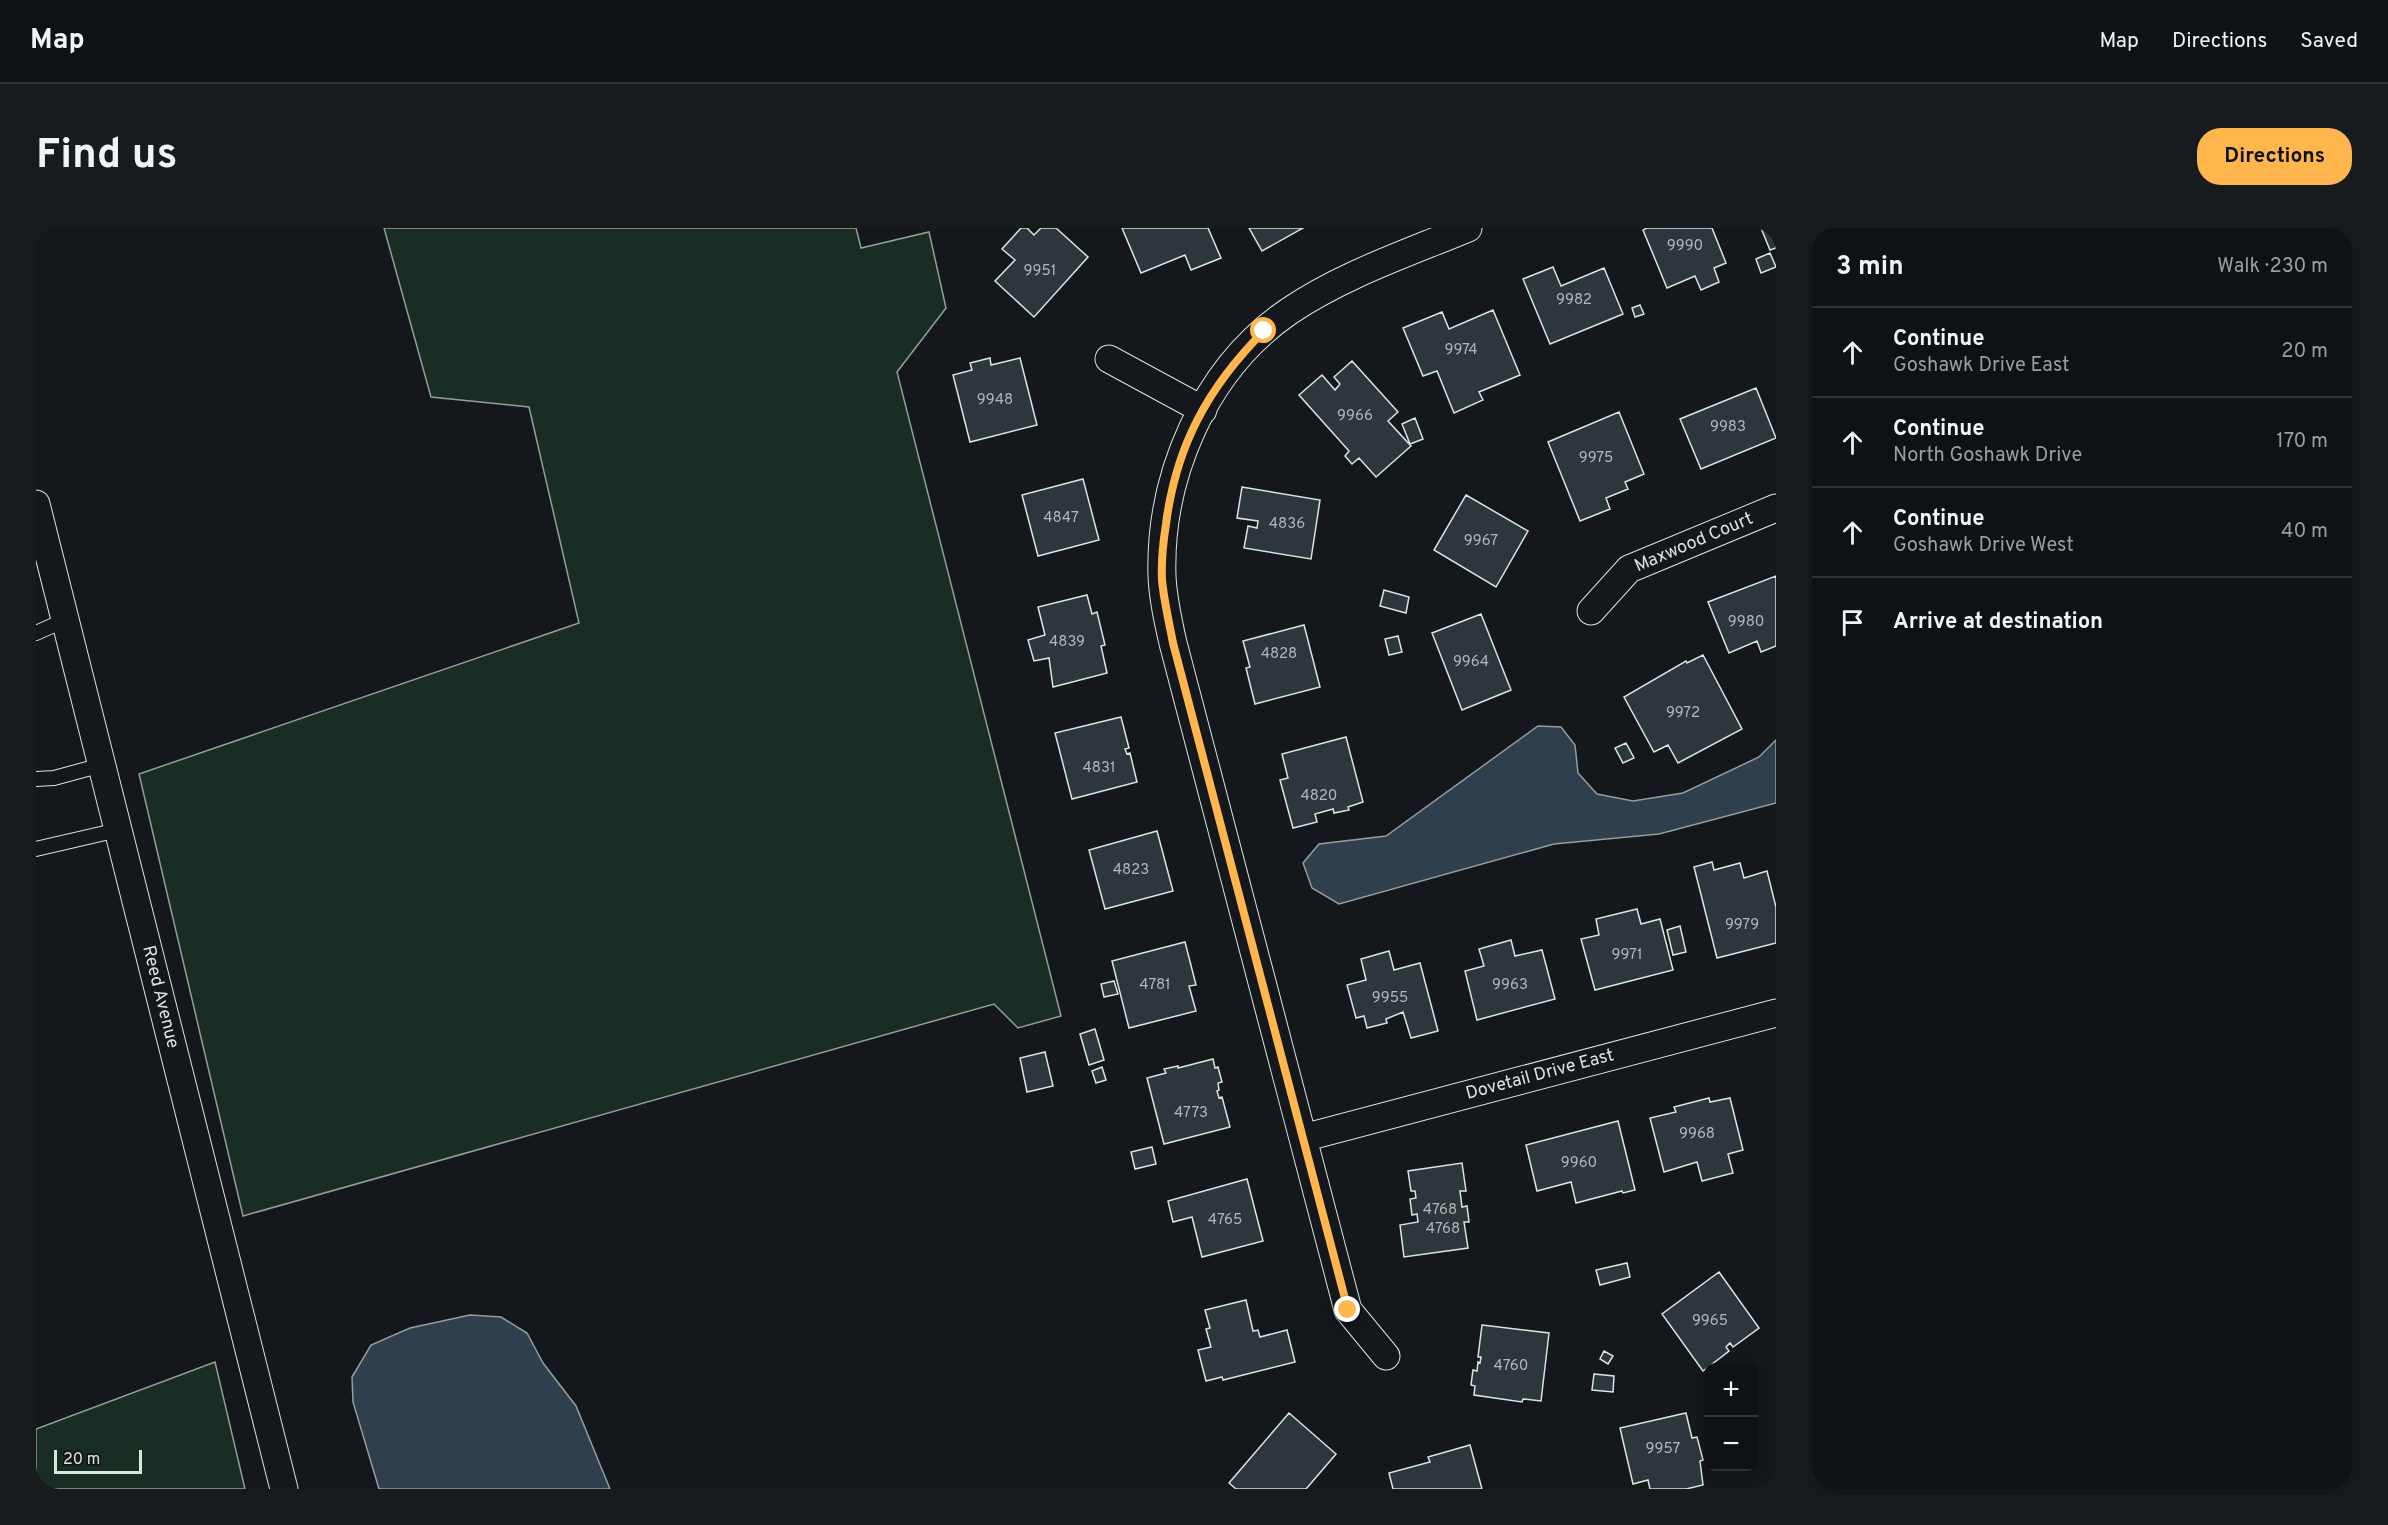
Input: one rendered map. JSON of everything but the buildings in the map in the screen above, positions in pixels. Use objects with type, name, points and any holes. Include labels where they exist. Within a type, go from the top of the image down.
[{"type":"street","points":[[1386,1356],[1348,1310],[1173,643],[1162,578],[1162,547],[1170,493],[1183,449],[1216,387],[1244,351],[1287,313],[1312,297],[1383,263],[1468,228]]},
{"type":"street","points":[[1109,358],[1203,410]]},
{"type":"street","name":"Reed Avenue","points":[[36,504],[284,1489]]},
{"type":"street","name":"Maxwood Court","points":[[1592,611],[1629,569],[1776,508]]},
{"type":"street","name":"Dovetail Drive East","points":[[1303,1138],[1776,1013]]},
{"type":"lane","points":[[36,633],[65,620]]},
{"type":"lane","points":[[36,779],[54,778],[102,765]]},
{"type":"lane","points":[[36,849],[118,830]]},
{"type":"green space","points":[[384,228],[856,228],[861,248],[929,232],[946,308],[897,372],[1061,1016],[1018,1028],[994,1004],[243,1216],[139,774],[579,623],[529,407],[431,397]]},
{"type":"green space","points":[[215,1362],[245,1489],[36,1489],[36,1429]]},
{"type":"water","points":[[1538,726],[1561,727],[1575,745],[1578,773],[1597,794],[1633,801],[1683,793],[1759,757],[1776,740],[1776,803],[1659,834],[1554,844],[1339,904],[1312,888],[1303,863],[1319,844],[1386,836]]},
{"type":"water","points":[[470,1315],[501,1317],[527,1333],[543,1363],[576,1406],[610,1489],[379,1489],[353,1402],[352,1377],[371,1345],[410,1328]]},
{"type":"route","points":[[1264,331],[1244,351],[1216,387],[1183,449],[1170,493],[1162,547],[1162,578],[1173,643],[1348,1310]]}]
